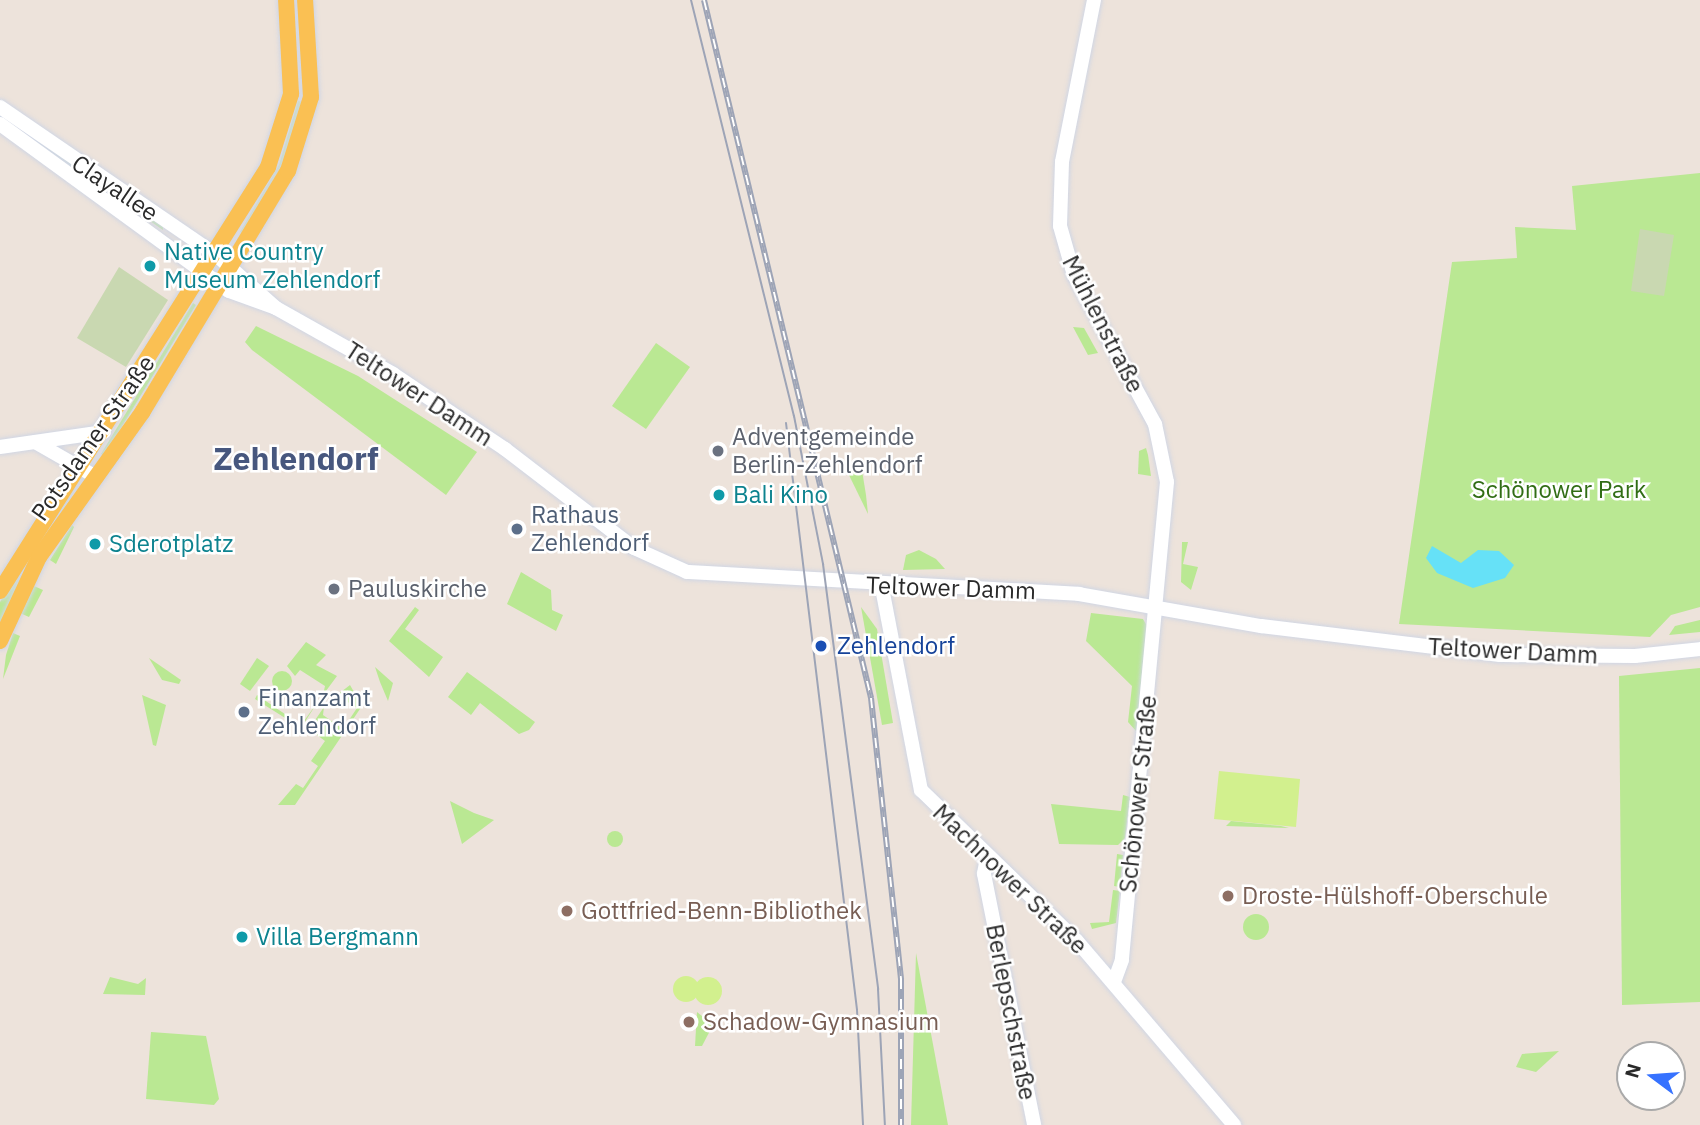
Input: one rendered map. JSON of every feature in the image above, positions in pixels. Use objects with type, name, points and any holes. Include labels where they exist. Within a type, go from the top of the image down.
[{"type":"main road","name":"Potsdamer Straße","points":[[0,591],[104,432],[268,167],[286,119],[292,76],[286,0]]},
{"type":"main road","name":"Potsdamer Straße","points":[[0,640],[36,563],[96,477],[221,285],[288,172],[305,127],[311,76],[305,0]]},
{"type":"main road","name":"Mühlenstraße","points":[[1094,0],[1058,206],[1073,275],[1162,446],[1167,489],[1157,604]]},
{"type":"main road","name":"Clayallee","points":[[0,107],[232,266]]},
{"type":"main road","name":"Clayallee","points":[[0,124],[203,272]]},
{"type":"main road","name":"Teltower Damm","points":[[232,266],[276,308]]},
{"type":"main road","name":"Teltower Damm","points":[[203,272],[221,285],[276,308],[460,417],[649,557],[699,575],[882,588],[1034,590],[1157,604],[1261,626],[1500,655],[1635,656],[1700,649]]},
{"type":"main road","points":[[0,447],[104,432]]},
{"type":"main road","points":[[34,442],[96,477]]},
{"type":"main road","name":"Machnower Straße","points":[[882,588],[920,790],[1114,982],[1234,1125]]},
{"type":"main road","name":"Schönower Straße","points":[[1114,982],[1120,975],[1157,604]]},
{"type":"main road","name":"Berlepschstraße","points":[[987,858],[984,874],[1034,1125]]},
{"type":"green space","points":[[298,101],[304,102],[294,144],[245,234],[240,232],[279,165]]},
{"type":"green space","points":[[0,113],[163,227],[163,230],[0,116]]},
{"type":"green space","name":"Schönower Park","points":[[1700,173],[1700,607],[1671,615],[1650,637],[1399,624],[1452,262],[1517,258],[1515,227],[1576,230],[1572,186]]},
{"type":"green space","points":[[1640,229],[1674,235],[1664,296],[1631,291]]},
{"type":"green space","points":[[119,267],[168,300],[126,367],[77,338]]},
{"type":"green space","points":[[193,303],[196,305],[104,456],[101,454]]},
{"type":"green space","points":[[256,326],[358,376],[477,452],[446,495],[252,350],[245,342]]},
{"type":"green space","points":[[1073,327],[1084,328],[1098,353],[1088,355]]},
{"type":"green space","points":[[656,343],[690,367],[646,429],[612,406]]},
{"type":"green space","points":[[1146,448],[1151,476],[1138,474],[1139,451]]},
{"type":"green space","points":[[860,458],[866,495],[868,514],[847,471]]},
{"type":"green space","points":[[72,486],[75,488],[0,623],[0,602]]},
{"type":"green space","points":[[72,525],[74,527],[56,564],[50,560]]},
{"type":"green space","points":[[1182,542],[1188,542],[1183,564],[1198,567],[1191,590],[1181,582]]},
{"type":"green space","points":[[919,550],[936,559],[945,569],[903,570],[906,555]]},
{"type":"green space","points":[[521,572],[551,590],[552,610],[563,615],[556,631],[507,604]]},
{"type":"green space","points":[[34,586],[43,590],[29,617],[20,613]]},
{"type":"green space","points":[[415,607],[419,610],[405,629],[443,657],[429,677],[389,641]]},
{"type":"green space","points":[[861,607],[877,629],[893,723],[882,725]]},
{"type":"green space","points":[[1091,613],[1143,619],[1147,626],[1136,731],[1128,722],[1132,686],[1086,641]]},
{"type":"green space","points":[[1700,620],[1700,632],[1669,635],[1675,626]]},
{"type":"green space","points":[[13,633],[20,636],[3,679],[6,655]]},
{"type":"green space","points":[[306,642],[326,655],[316,665],[337,676],[323,695],[325,686],[300,670],[295,676],[287,666]]},
{"type":"green space","points":[[149,658],[181,680],[179,684],[162,680]]},
{"type":"green space","points":[[257,658],[269,666],[250,691],[240,684]]},
{"type":"green space","points":[[375,667],[393,683],[388,701],[380,682]]},
{"type":"green space","points":[[1700,668],[1700,1002],[1622,1005],[1619,676]]},
{"type":"green space","points":[[282,671],[289,674],[292,681],[289,688],[282,691],[275,688],[272,681],[275,674]]},
{"type":"green space","points":[[467,672],[535,722],[529,730],[519,734],[480,703],[471,715],[448,697]]},
{"type":"green space","points":[[350,685],[362,706],[295,805],[278,805],[296,784],[303,788],[318,766],[311,761],[325,741],[309,729],[324,707],[323,715],[343,729],[357,708],[337,695]]},
{"type":"green space","points":[[142,695],[166,705],[156,746],[153,745]]},
{"type":"green space","points":[[257,695],[301,725],[317,703],[301,728],[255,699]]},
{"type":"green space","points":[[1219,771],[1300,779],[1296,827],[1214,819]]},
{"type":"green space","points":[[1123,795],[1130,797],[1125,838],[1118,845],[1059,844],[1051,804],[1121,811]]},
{"type":"green space","points":[[450,801],[474,813],[494,820],[462,844]]},
{"type":"green space","points":[[1231,821],[1281,826],[1289,828],[1226,826]]},
{"type":"green space","points":[[615,831],[621,833],[621,845],[615,847],[609,845],[607,839],[609,833]]},
{"type":"green space","points":[[1117,854],[1123,855],[1120,887],[1114,886]]},
{"type":"green space","points":[[1113,890],[1120,891],[1116,923],[1092,929],[1090,923],[1109,922]]},
{"type":"green space","points":[[1256,914],[1265,918],[1269,927],[1265,936],[1256,940],[1247,936],[1243,927],[1247,918]]},
{"type":"green space","points":[[916,953],[948,1125],[911,1125]]},
{"type":"green space","points":[[686,976],[695,980],[699,989],[695,998],[686,1002],[677,998],[673,989],[677,980]]},
{"type":"green space","points":[[110,977],[138,984],[146,978],[145,995],[103,994]]},
{"type":"green space","points":[[708,977],[718,981],[722,991],[718,1001],[708,1005],[698,1001],[694,991],[698,981]]},
{"type":"green space","points":[[697,1012],[713,1025],[702,1046],[695,1046]]},
{"type":"green space","points":[[151,1032],[206,1036],[219,1099],[214,1105],[146,1099]]},
{"type":"green space","points":[[1559,1051],[1536,1072],[1516,1067],[1522,1054]]},
{"type":"water","points":[[1432,546],[1461,563],[1478,550],[1499,551],[1514,565],[1505,578],[1473,588],[1437,573],[1426,558]]},
{"type":"tram line","points":[[691,0],[794,416],[823,564],[878,989],[885,1125]]},
{"type":"tram line","points":[[786,423],[857,1010],[863,1125]]},
{"type":"railway","points":[[704,0],[871,698],[901,979],[901,1125]]},
{"type":"place","name":"Native Country Museum Zehlendorf","points":[[150,266]]},
{"type":"place","name":"Adventgemeinde Berlin-Zehlendorf","points":[[718,451]]},
{"type":"place","name":"Bali Kino","points":[[719,495]]},
{"type":"place","name":"Rathaus Zehlendorf","points":[[517,529]]},
{"type":"place","name":"Sderotplatz","points":[[95,544]]},
{"type":"place","name":"Pauluskirche","points":[[334,589]]},
{"type":"place","name":"Zehlendorf","points":[[821,646]]},
{"type":"place","name":"Finanzamt Zehlendorf","points":[[244,712]]},
{"type":"place","name":"Droste-Hülshoff-Oberschule","points":[[1228,896]]},
{"type":"place","name":"Gottfried-Benn-Bibliothek","points":[[567,911]]},
{"type":"place","name":"Villa Bergmann","points":[[242,937]]},
{"type":"place","name":"Schadow-Gymnasium","points":[[689,1022]]},
{"type":"district","name":"Zehlendorf","points":[[296,458]]}]
